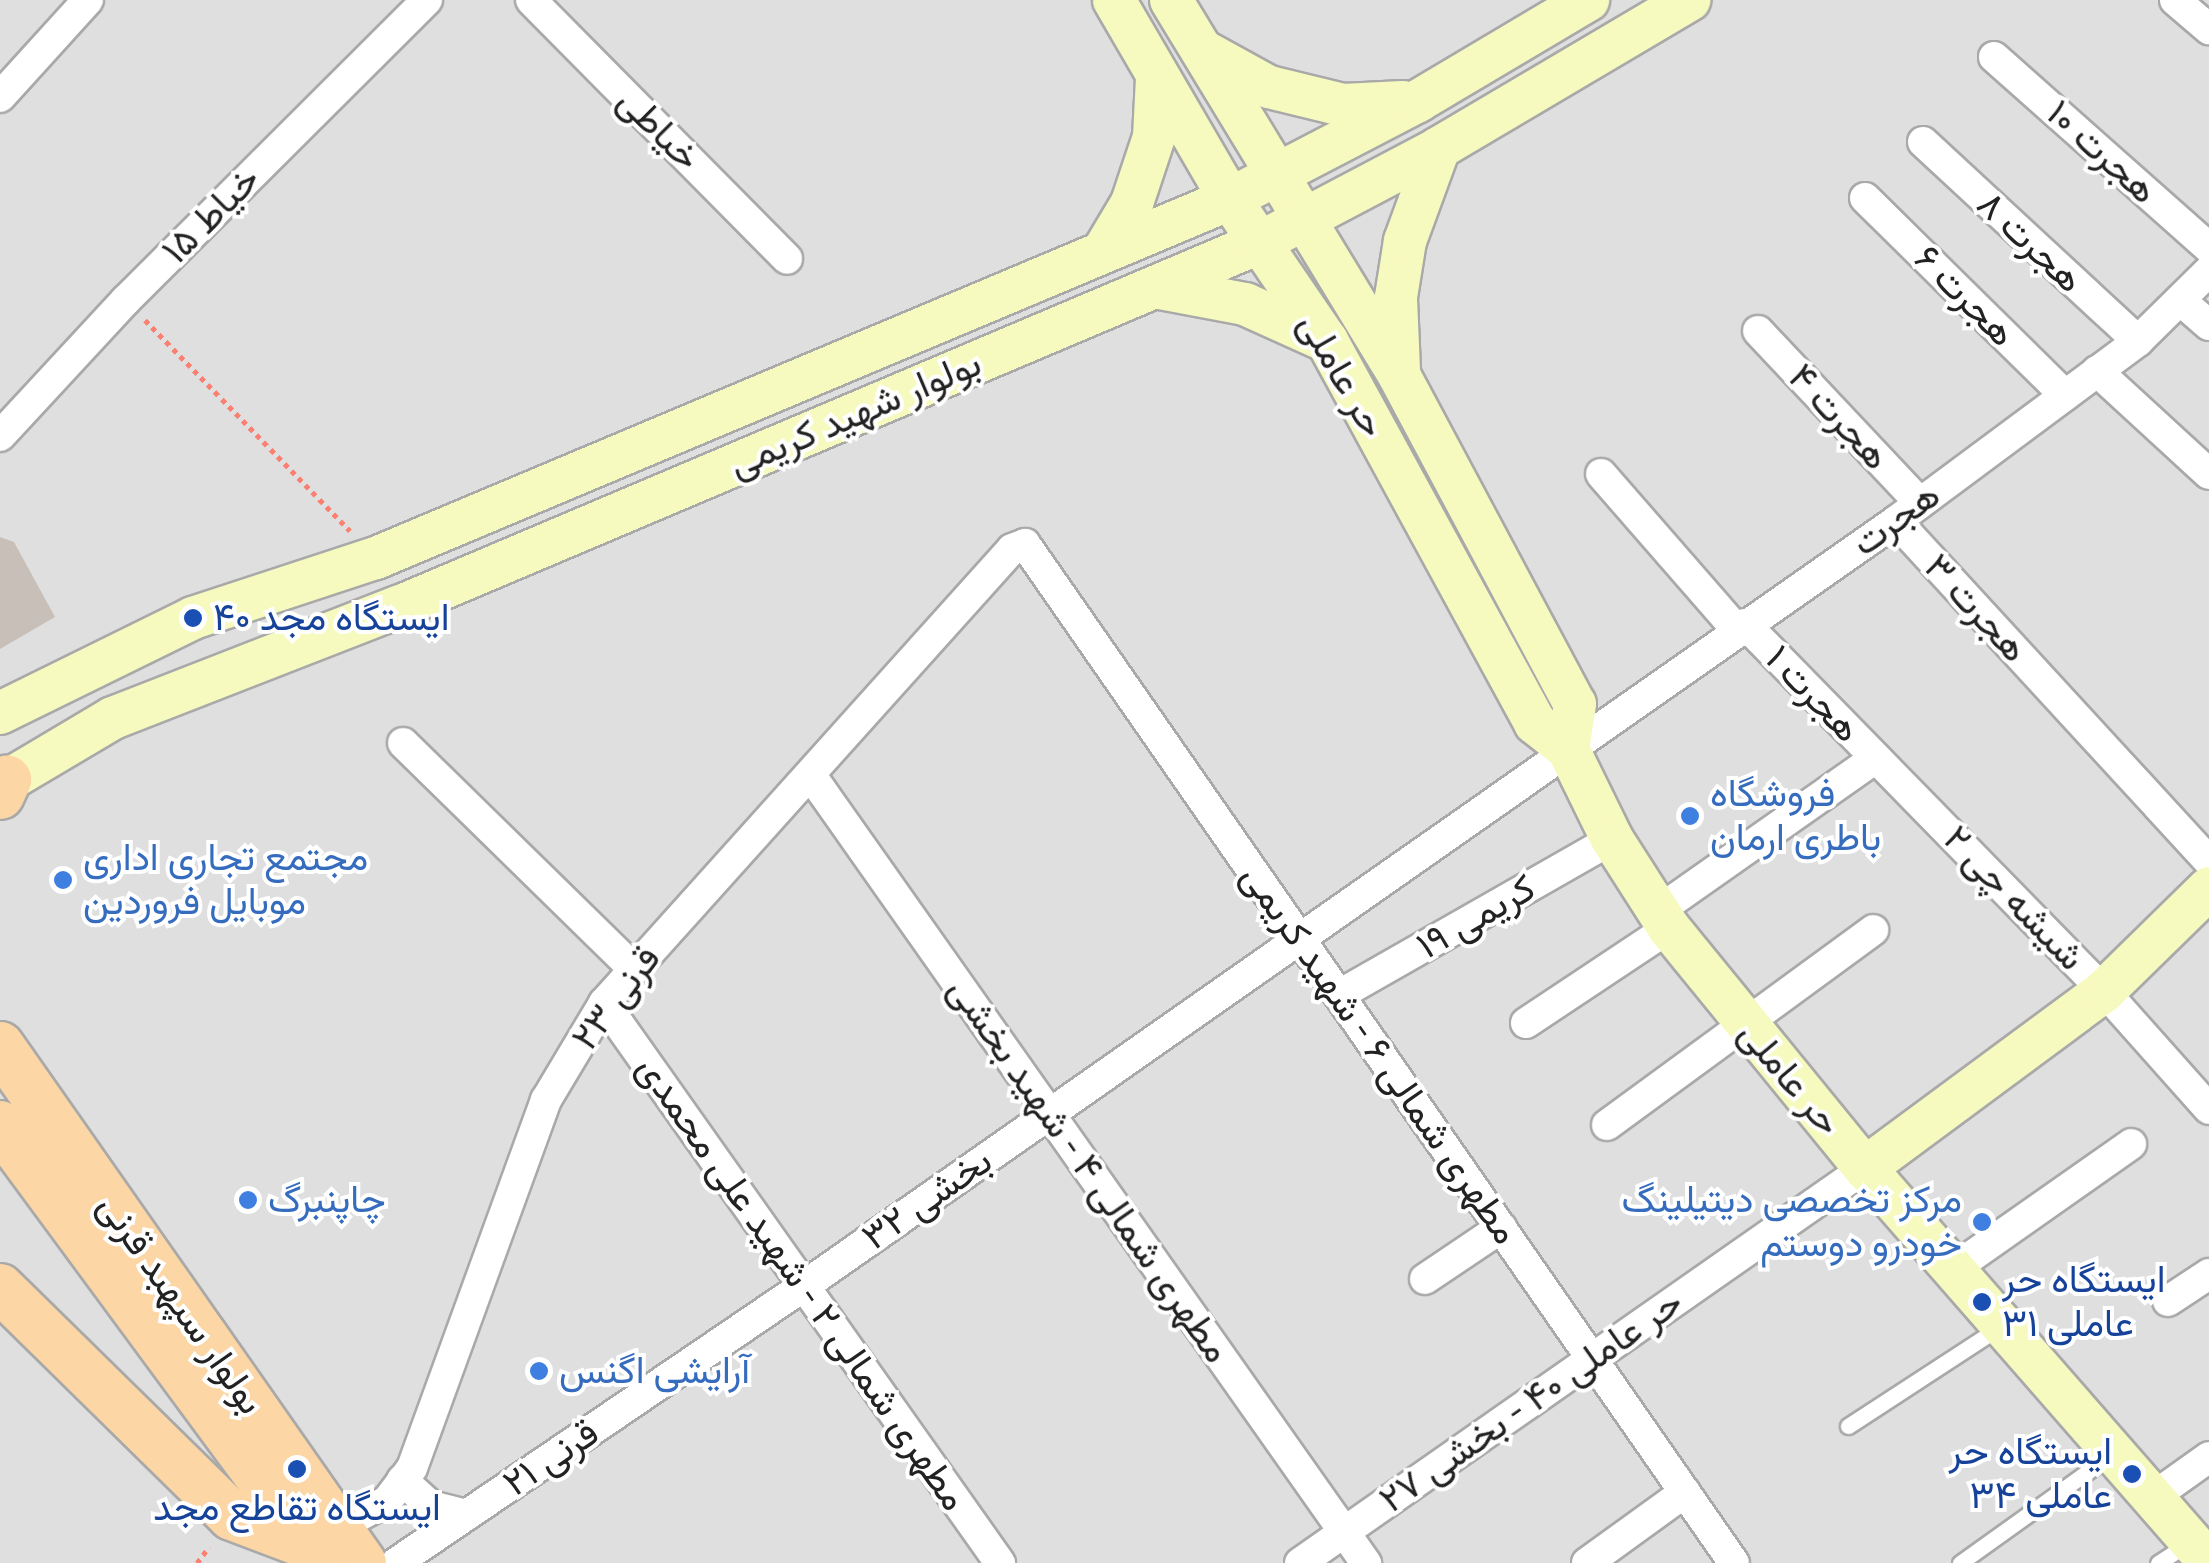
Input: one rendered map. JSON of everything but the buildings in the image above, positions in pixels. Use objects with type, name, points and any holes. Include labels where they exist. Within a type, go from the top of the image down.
[{"type":"main road","name":"حر عاملی","points":[[1114,0],[1230,199],[1327,342],[1535,723],[1568,749],[1612,839],[1664,920],[1746,1026],[1865,1168],[2152,1497],[2186,1556]]},
{"type":"main road","name":"حر عاملی","points":[[1172,0],[1399,374],[1575,704],[1568,749]]},
{"type":"main road","name":"بولوار شهید کریمی","points":[[0,713],[193,618],[376,558],[1230,199],[1418,101],[1588,0]]},
{"type":"main road","name":"بولوار شهید کریمی","points":[[2,786],[114,718],[402,606],[1261,242],[1439,148],[1689,0]]},
{"type":"main road","points":[[1202,50],[1269,87],[1343,105],[1418,101]]},
{"type":"main road","points":[[1104,250],[1132,203],[1154,138],[1158,78]]},
{"type":"main road","points":[[1399,374],[1399,278],[1409,220],[1439,148]]},
{"type":"main road","points":[[1155,287],[1245,304],[1327,342]]},
{"type":"main road","points":[[1865,1168],[2104,990],[2209,888]]},
{"type":"main road","name":"بولوار سپهبد قرنی","points":[[0,1046],[333,1550]]},
{"type":"main road","name":"بولوار سپهبد قرنی","points":[[0,1125],[333,1550]]},
{"type":"main road","points":[[0,1288],[232,1516],[333,1550]]},
{"type":"street","points":[[0,97],[88,0]]},
{"type":"street","name":"خیاط ۱۵","points":[[0,436],[126,300],[427,0]]},
{"type":"street","name":"خیاطی","points":[[531,0],[787,259]]},
{"type":"street","points":[[2175,0],[2209,30]]},
{"type":"street","name":"هجرت ۱۰","points":[[1994,56],[2209,248]]},
{"type":"street","name":"هجرت ۸","points":[[1923,142],[2138,341]]},
{"type":"street","name":"هجرت ۶","points":[[1865,198],[2065,394]]},
{"type":"street","name":"هجرت","points":[[1298,936],[1908,512],[2138,341],[2209,271]]},
{"type":"street","points":[[2180,300],[2209,325]]},
{"type":"street","name":"هجرت ۴","points":[[1758,331],[1908,512]]},
{"type":"street","points":[[2097,371],[2209,474]]},
{"type":"street","name":"هجرت ۱","points":[[1601,474],[1741,627],[1923,806]]},
{"type":"street","name":"هجرت ۳","points":[[1908,512],[2057,695],[2209,860]]},
{"type":"street","name":"قرنی ۲۳","points":[[333,1550],[387,1501],[402,1480],[546,1100],[604,1003],[812,777],[1012,549],[1025,544]]},
{"type":"street","name":"مطهری شمالی ۶ - شهید کریمی","points":[[1025,544],[1731,1562]]},
{"type":"street","points":[[402,743],[633,968]]},
{"type":"street","points":[[1526,1024],[1876,758]]},
{"type":"street","name":"مطهری شمالی ۴ - شهید بخشی","points":[[812,777],[1366,1563]]},
{"type":"street","name":"شیشه چی ۲","points":[[1923,806],[2104,990],[2209,1109]]},
{"type":"street","name":"کریمی ۱۹","points":[[1338,995],[1612,839]]},
{"type":"street","points":[[1607,1125],[1873,930]]},
{"type":"street","name":"بخشی ۳۲","points":[[804,1286],[1298,936]]},
{"type":"street","name":"مطهری شمالی ۲ - شهید علی محمدی","points":[[604,1003],[1000,1563]]},
{"type":"street","points":[[1952,1270],[2130,1144]]},
{"type":"street","name":"حر عاملی ۴۰ - بخشی ۲۷","points":[[1300,1563],[1865,1168]]},
{"type":"street","points":[[1425,1279],[1501,1228]]},
{"type":"street","points":[[2168,1301],[2209,1274]]},
{"type":"street","name":"قرنی ۲۱","points":[[396,1563],[804,1286]]},
{"type":"street","points":[[2152,1497],[2209,1457]]},
{"type":"street","points":[[402,1480],[432,1506],[467,1515]]},
{"type":"street","points":[[1587,1563],[1685,1492]]},
{"type":"lane","points":[[1848,1426],[2003,1325]]},
{"type":"lane","points":[[1960,1563],[2114,1453]]},
{"type":"path","points":[[126,300],[376,558]]},
{"type":"shaded area","points":[[0,0],[2209,0],[2209,1563],[0,1563]]},
{"type":"place","name":"ایستگاه مجد ۴۰","points":[[193,618]]},
{"type":"place","name":"فروشگاه باطری ارمان","points":[[1690,816]]},
{"type":"place","name":"مجتمع تجاری اداری موبایل فروردین","points":[[63,880]]},
{"type":"place","name":"چاپنبرگ","points":[[248,1200]]},
{"type":"place","name":"مرکز تخصصی دیتیلینگ خودرو دوستم","points":[[1982,1222]]},
{"type":"place","name":"ایستگاه حر عاملی ۳۱","points":[[1982,1302]]},
{"type":"place","name":"آرایشی اگنس","points":[[539,1371]]},
{"type":"place","name":"ایستگاه تقاطع مجد","points":[[297,1469]]},
{"type":"place","name":"ایستگاه حر عاملی ۳۴","points":[[2132,1474]]}]
